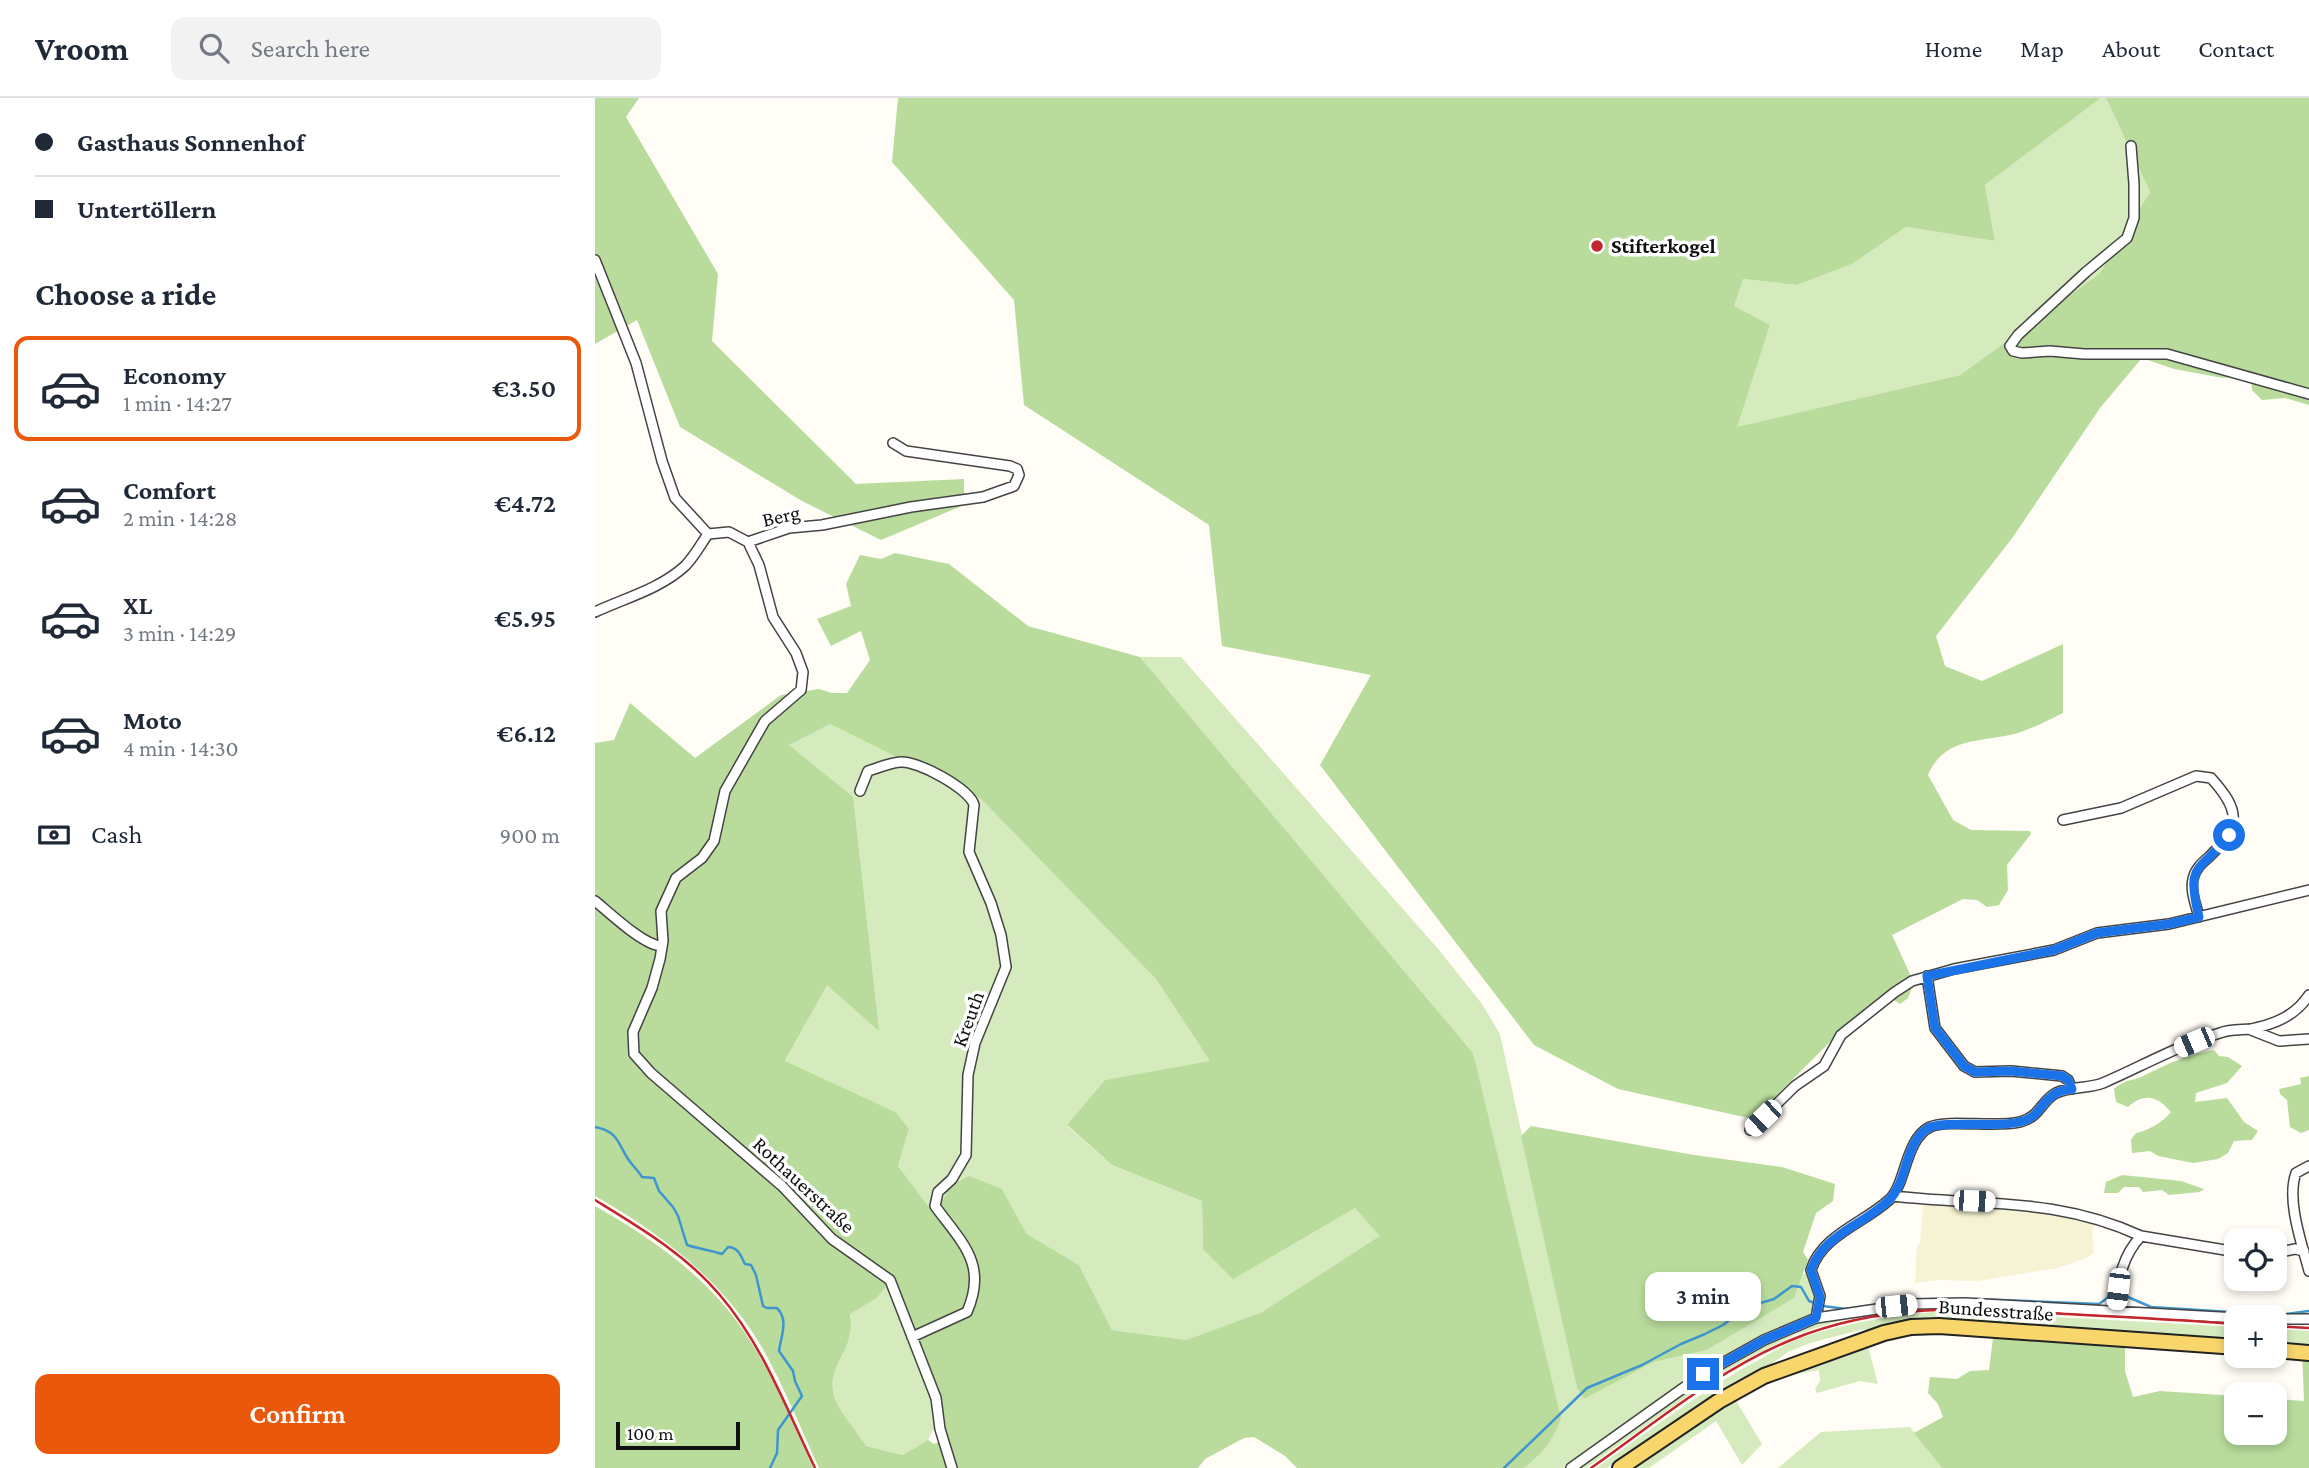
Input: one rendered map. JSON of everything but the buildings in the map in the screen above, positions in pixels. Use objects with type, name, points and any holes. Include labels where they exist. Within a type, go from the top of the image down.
[{"type":"main road","name":"Bundesstraße","points":[[1620,1468],[1719,1401],[1764,1376],[1901,1329],[1939,1326],[2224,1346]]},
{"type":"main road","points":[[2287,1351],[2309,1353]]},
{"type":"street","points":[[2131,146],[2134,218],[2127,239],[2086,272],[2018,335],[2010,346],[2013,351],[2167,354],[2309,394]]},
{"type":"street","points":[[595,260],[636,363],[662,461],[675,498],[708,534],[687,564],[674,575],[643,592],[595,612]]},
{"type":"street","name":"Berg","points":[[708,534],[729,532],[748,542],[789,528],[822,525],[911,507],[983,497],[1014,486],[1019,475],[1017,469],[997,463],[906,451],[893,443]]},
{"type":"street","name":"Rothauerstraße","points":[[748,542],[759,565],[773,617],[796,653],[803,672],[801,690],[765,721],[725,791],[714,841],[702,858],[676,878],[661,911],[663,940],[660,959],[652,988],[633,1032],[634,1054],[651,1073],[782,1186],[832,1239],[890,1280],[936,1398],[940,1429],[952,1468]]},
{"type":"street","name":"Kreuth","points":[[860,791],[868,771],[902,761],[925,768],[972,798],[974,805],[969,852],[991,903],[1001,935],[1006,967],[975,1043],[968,1075],[966,1155],[952,1179],[938,1192],[935,1206],[961,1238],[973,1261],[976,1282],[972,1301],[967,1312],[912,1337]]},
{"type":"street","points":[[2063,820],[2121,808],[2196,776],[2211,778],[2226,797],[2233,813],[2233,823],[2223,844],[2194,874],[2192,886],[2199,917]]},
{"type":"street","points":[[1750,1130],[1795,1086],[1824,1066],[1841,1035],[1912,981],[2054,950],[2097,933],[2169,924],[2309,890]]},
{"type":"street","points":[[595,901],[638,935],[656,946],[661,946]]},
{"type":"street","points":[[1927,976],[1935,1028],[1964,1066],[1975,1072],[2011,1071],[2062,1076],[2068,1080],[2072,1089]]},
{"type":"street","points":[[1816,1318],[1820,1297],[1811,1270],[1816,1258],[1845,1231],[1893,1196],[1917,1141],[1929,1128],[1940,1125],[2021,1122],[2039,1112],[2052,1095],[2102,1083],[2219,1033],[2274,1023],[2292,1014],[2309,995]]},
{"type":"street","points":[[2250,1029],[2279,1041],[2309,1039]]},
{"type":"street","points":[[2309,1166],[2296,1173],[2293,1184],[2295,1216],[2309,1272]]},
{"type":"street","points":[[1893,1196],[1996,1202],[2056,1209],[2087,1215],[2141,1236],[2224,1250]]},
{"type":"street","points":[[2115,1310],[2123,1263],[2131,1246],[2141,1236]]},
{"type":"street","points":[[2287,1251],[2304,1251]]},
{"type":"street","points":[[1571,1468],[1712,1369],[1764,1340],[1816,1318],[1935,1303],[2224,1317]]},
{"type":"street","points":[[2287,1319],[2309,1319]]},
{"type":"shaded area","points":[[1923,1201],[2027,1207],[2095,1221],[2092,1231],[2094,1253],[2058,1268],[1977,1281],[1939,1280],[1915,1283]]},
{"type":"green space","points":[[595,98],[639,98],[626,117],[718,274],[712,341],[856,484],[964,479],[964,505],[881,540],[802,501],[680,427],[637,320],[595,344]]},
{"type":"green space","points":[[898,98],[2101,98],[1985,185],[1995,241],[1906,227],[1852,264],[1797,285],[1743,279],[1734,306],[1770,325],[1737,427],[1960,375],[2099,274],[2150,192],[2106,98],[2309,98],[2309,405],[2285,398],[2262,400],[2252,390],[2251,375],[2223,378],[2174,369],[2142,358],[2100,408],[2013,537],[1936,636],[1945,666],[1982,681],[2063,644],[2063,713],[2018,733],[1955,747],[1935,762],[1928,775],[1953,820],[1971,830],[2030,831],[2031,834],[2007,865],[2008,890],[1999,905],[1987,907],[1977,900],[1963,899],[1892,935],[1914,983],[1908,998],[1900,1004],[1891,998],[1845,1027],[1753,1119],[1618,1089],[1534,1045],[1320,765],[1371,675],[1222,646],[1209,525],[1024,405],[1014,300],[892,162]]},
{"type":"green space","points":[[2101,98],[2106,98],[2150,192],[2099,274],[1960,375],[1736,428],[1770,325],[1733,306],[1743,279],[1797,285],[1852,264],[1906,227],[1995,241],[1985,185]]},
{"type":"green space","points":[[895,553],[949,564],[1028,626],[1140,657],[1473,1053],[1561,1418],[1547,1446],[1524,1468],[1297,1468],[1285,1456],[1254,1437],[1244,1438],[1205,1459],[1198,1468],[957,1468],[940,1429],[936,1398],[890,1281],[877,1298],[850,1314],[849,1338],[834,1374],[834,1396],[866,1446],[903,1455],[928,1440],[934,1444],[939,1442],[947,1468],[819,1468],[764,1351],[731,1303],[668,1244],[595,1196],[595,743],[614,740],[630,703],[695,758],[781,695],[819,689],[832,693],[847,693],[870,660],[861,631],[831,646],[817,619],[851,606],[846,584],[860,555],[881,559]],"holes":[[[830,724],[981,799],[1156,979],[1210,1061],[1105,1080],[1067,1125],[1112,1165],[1202,1201],[1203,1249],[1233,1279],[1355,1208],[1380,1236],[1262,1312],[1186,1340],[1112,1330],[1079,1265],[1027,1234],[1002,1189],[969,1176],[952,1185],[934,1214],[898,1166],[909,1129],[895,1112],[785,1061],[827,985],[879,1031],[853,797],[789,745]]]},
{"type":"green space","points":[[1140,657],[1181,657],[1439,950],[1482,1004],[1500,1034],[1577,1388],[1584,1399],[1654,1362],[1707,1350],[1793,1298],[1802,1275],[1811,1270],[1819,1290],[1816,1317],[1861,1312],[1796,1334],[1741,1362],[1706,1383],[1586,1468],[1524,1468],[1538,1457],[1473,1053]]},
{"type":"green space","points":[[830,724],[981,799],[1156,979],[1211,1062],[1105,1080],[1067,1126],[1112,1165],[1202,1201],[1203,1249],[1355,1208],[1381,1236],[1262,1312],[1186,1340],[1112,1330],[1079,1265],[1027,1234],[1002,1189],[952,1185],[934,1215],[898,1166],[909,1129],[785,1062],[827,984],[879,1030],[789,744]]},
{"type":"green space","points":[[2214,1050],[2219,1056],[2228,1057],[2242,1066],[2227,1083],[2196,1093],[2195,1102],[2227,1098],[2244,1122],[2258,1131],[2252,1140],[2234,1141],[2228,1153],[2218,1159],[2193,1163],[2158,1156],[2150,1151],[2132,1153],[2131,1140],[2136,1133],[2155,1126],[2171,1112],[2161,1102],[2151,1098],[2140,1099],[2128,1107],[2116,1102],[2114,1089],[2122,1083],[2178,1060]]},
{"type":"green space","points":[[2309,1076],[2309,1130],[2301,1133],[2290,1127],[2287,1100],[2280,1094],[2279,1089],[2301,1084],[2300,1078]]},
{"type":"green space","points":[[1531,1126],[1694,1155],[1782,1167],[1835,1184],[1833,1201],[1816,1213],[1803,1252],[1808,1260],[1794,1298],[1707,1350],[1654,1362],[1584,1399],[1577,1388],[1521,1136]]},
{"type":"green space","points":[[2122,1175],[2181,1181],[2204,1189],[2200,1192],[2169,1195],[2162,1190],[2143,1192],[2139,1187],[2124,1187],[2118,1193],[2104,1193],[2106,1182]]},
{"type":"green space","points":[[595,1206],[634,1230],[689,1270],[736,1320],[759,1355],[813,1468],[595,1468]]},
{"type":"green space","points":[[890,1280],[936,1398],[940,1429],[933,1430],[928,1440],[903,1455],[866,1446],[839,1408],[833,1384],[834,1374],[850,1337],[850,1314],[877,1298]]},
{"type":"green space","points":[[1949,1311],[2224,1326],[2224,1341],[1882,1328],[1860,1330],[1810,1343],[1788,1352],[1767,1367],[1733,1383],[1607,1468],[1596,1468],[1677,1410],[1781,1347],[1837,1327],[1911,1314]]},
{"type":"green space","points":[[1994,1330],[2102,1337],[2105,1347],[2125,1347],[2125,1371],[2133,1397],[2160,1391],[2224,1395],[2224,1445],[2287,1445],[2287,1400],[2304,1401],[2302,1352],[2309,1353],[2309,1468],[1942,1468],[1914,1433],[1943,1417],[1938,1404],[1928,1393],[1930,1377],[1957,1379],[1970,1371],[1989,1370]]},
{"type":"green space","points":[[2287,1330],[2309,1331],[2309,1348],[2287,1346]]},
{"type":"green space","points":[[1866,1339],[1878,1384],[1860,1381],[1817,1393],[1815,1389],[1820,1381],[1819,1370],[1786,1376],[1764,1376]]},
{"type":"green space","points":[[1732,1394],[1762,1444],[1742,1465],[1716,1421],[1649,1468],[1620,1468]]},
{"type":"green space","points":[[1910,1427],[1942,1468],[1778,1468],[1821,1432]]},
{"type":"waterway","points":[[595,1127],[614,1136],[642,1177],[654,1178],[659,1191],[678,1216],[687,1245],[722,1254],[728,1247],[737,1250],[745,1264],[751,1265],[756,1275],[763,1306],[777,1308],[781,1313],[783,1328],[779,1351],[793,1371],[802,1396],[778,1430],[777,1453],[770,1468]]},
{"type":"waterway","points":[[1504,1468],[1587,1388],[1705,1334],[1723,1325],[1747,1307],[1774,1299],[1792,1286],[1801,1287],[1809,1301],[1815,1303]]},
{"type":"waterway","points":[[1976,1299],[2099,1304],[2113,1294]]},
{"type":"waterway","points":[[2121,1294],[2151,1307],[2279,1315],[2309,1311]]},
{"type":"waterway","points":[[1916,1300],[1934,1299]]},
{"type":"waterway","points":[[1823,1306],[1846,1309],[1875,1305]]},
{"type":"railway","points":[[595,1200],[676,1254],[719,1294],[761,1356],[815,1468]]},
{"type":"railway","points":[[1591,1468],[1688,1398],[1738,1366],[1791,1340],[1860,1319],[1927,1310],[1962,1310],[2224,1323]]},
{"type":"railway","points":[[2287,1327],[2309,1328]]},
{"type":"place","name":"Stifterkogel","points":[[1597,246]]},
{"type":"route","points":[[1703,1374],[1764,1340],[1816,1318],[1820,1297],[1811,1270],[1816,1258],[1845,1231],[1889,1201],[1908,1158],[1925,1130],[1940,1125],[2021,1122],[2039,1112],[2052,1095],[2072,1089],[2068,1080],[2062,1076],[2011,1071],[1975,1072],[1964,1066],[1935,1028],[1927,976],[2054,950],[2097,933],[2169,924],[2199,917],[2192,886],[2194,874],[2229,835]]}]
